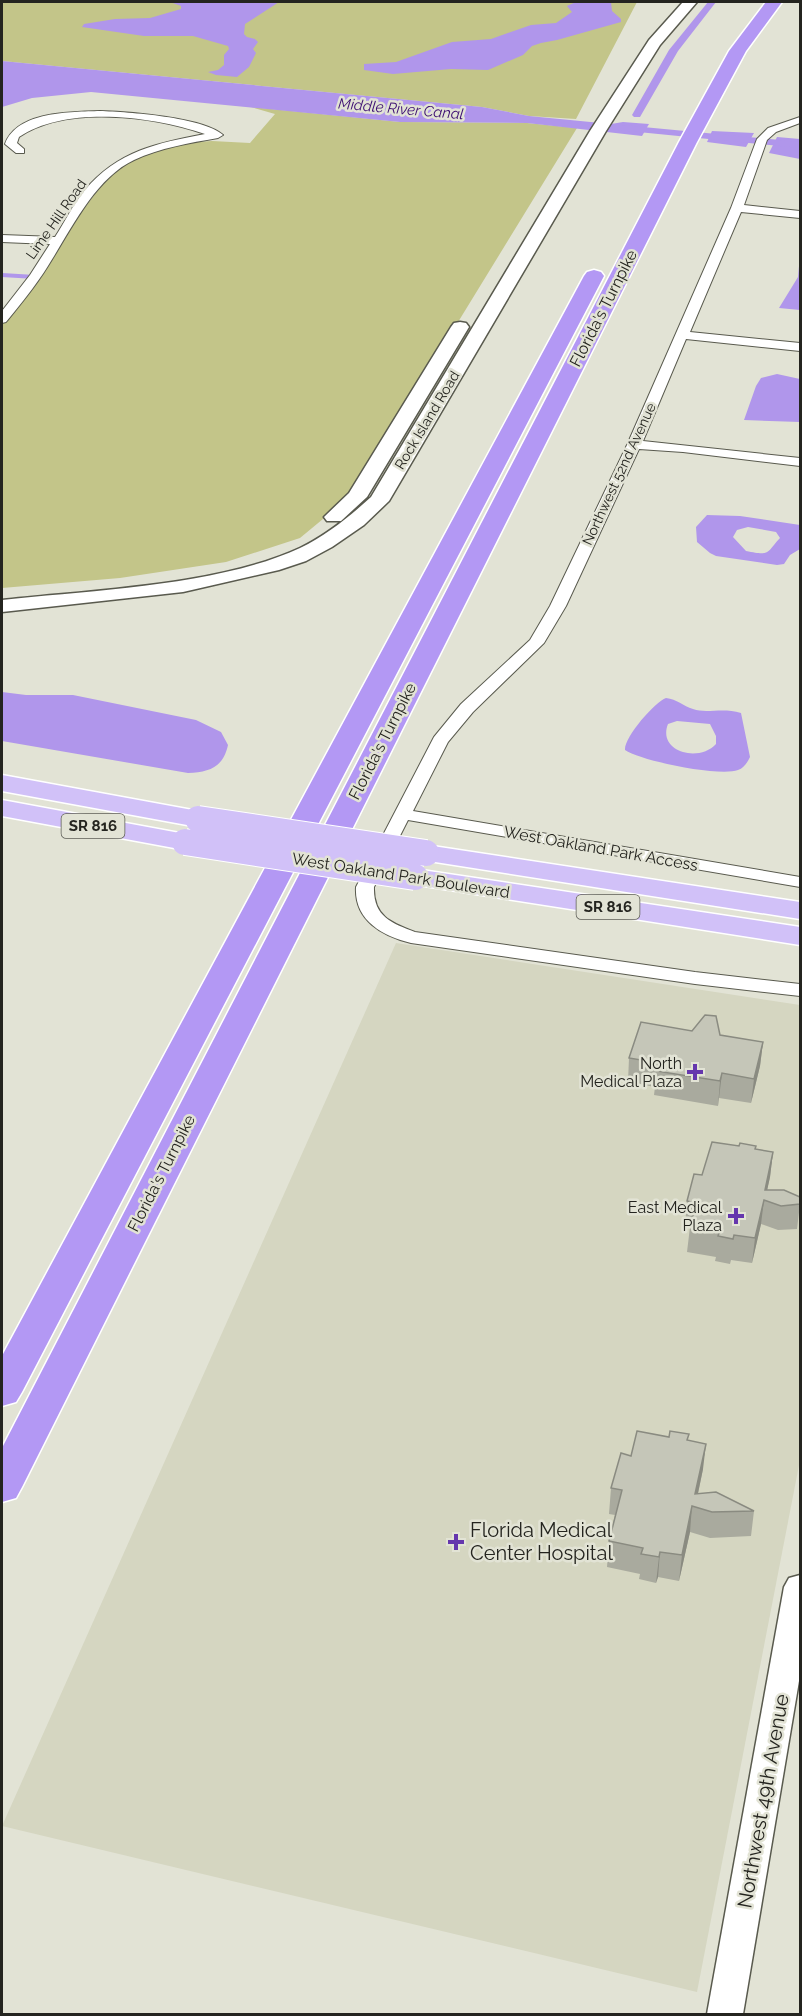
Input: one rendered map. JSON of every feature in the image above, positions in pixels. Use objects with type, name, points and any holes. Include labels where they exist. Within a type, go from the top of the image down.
[{"type":"highway","name":"Florida's Turnpike","points":[[2,1392],[684,136],[728,65],[774,2]]},
{"type":"highway","name":"Florida's Turnpike","points":[[2,1487],[684,136]]},
{"type":"main road","points":[[644,33],[672,2]]},
{"type":"main road","name":"Rock Island Road","points":[[2,606],[173,588],[208,581],[277,564],[314,549],[348,529],[379,501],[601,127],[654,43],[690,2]]},
{"type":"main road","name":"Rock Island Road","points":[[2,594],[139,580],[229,563],[264,555],[328,523],[357,497],[544,189]]},
{"type":"main road","name":"West Oakland Park Boulevard","points":[[2,783],[191,830]]},
{"type":"main road","name":"West Oakland Park Boulevard","points":[[2,808],[191,830],[421,865],[801,911]]},
{"type":"main road","name":"West Oakland Park Boulevard","points":[[421,865],[801,936]]},
{"type":"street","name":"Lime Hill Road","points":[[2,319],[35,277],[90,193],[115,166],[129,158],[168,144],[218,135],[198,127],[174,122],[91,114],[70,115],[34,123],[14,135],[11,144],[20,151]]},
{"type":"street","name":"Northwest 52nd Avenue","points":[[801,120],[772,130],[762,139],[737,208],[634,445],[558,606],[536,643],[467,708],[440,741],[365,887],[363,898],[372,917],[386,928],[423,938],[695,978],[801,990]]},
{"type":"street","points":[[737,208],[801,215]]},
{"type":"street","points":[[2,238],[57,241]]},
{"type":"street","points":[[682,335],[801,347]]},
{"type":"street","points":[[634,445],[683,448],[801,462]]},
{"type":"street","name":"West Oakland Park Access","points":[[402,814],[801,882]]},
{"type":"street","name":"Northwest 49th Avenue","points":[[725,2014],[801,1587]]},
{"type":"shaded area","name":"Florida Medical Center Hospital","points":[[396,943],[800,1005],[800,1460],[697,1992],[2,1826]]},
{"type":"green space","points":[[2,2],[637,2],[576,119],[529,116],[482,107],[2,61]]},
{"type":"green space","points":[[251,107],[400,122],[527,123],[577,128],[352,495],[300,538],[226,562],[120,578],[2,588],[2,319],[115,167],[168,144],[212,141],[250,143],[275,114]]},
{"type":"water","points":[[170,2],[279,2],[245,24],[244,34],[258,42],[253,49],[256,53],[249,67],[237,77],[208,72],[218,70],[224,65],[224,55],[229,49],[228,46],[193,36],[144,36],[82,27],[84,24],[115,19],[150,18],[181,9],[181,6]]},
{"type":"water","points":[[576,2],[611,2],[612,11],[621,19],[621,22],[532,46],[523,55],[488,70],[451,69],[393,74],[364,70],[364,64],[396,62],[452,42],[491,39],[531,25],[556,23],[572,12],[567,6]]},
{"type":"water","points":[[2,61],[482,107],[529,116],[611,124],[623,122],[649,124],[642,136],[527,123],[400,122],[91,92],[32,98],[2,107]]},
{"type":"water","points":[[712,131],[754,133],[746,147],[707,142]]},
{"type":"water","points":[[777,137],[800,139],[800,159],[769,153]]},
{"type":"water","points":[[800,255],[800,310],[779,308],[798,277]]},
{"type":"water","points":[[777,374],[800,379],[800,422],[744,420],[761,378]]},
{"type":"water","points":[[707,515],[740,516],[800,525],[800,549],[790,555],[784,564],[777,565],[716,556],[697,542],[696,527]],"holes":[[[748,527],[776,532],[780,538],[770,550],[764,553],[746,551],[733,537],[737,530]]]},
{"type":"water","points":[[2,692],[26,695],[73,695],[196,720],[221,732],[228,745],[226,753],[219,764],[209,770],[188,773],[2,741]]},
{"type":"water","points":[[666,698],[698,710],[741,713],[750,757],[744,767],[729,772],[699,770],[647,759],[625,750],[629,737]],"holes":[[[677,721],[710,724],[716,736],[716,744],[709,750],[700,753],[682,752],[668,742],[666,734],[668,724]]]},
{"type":"building","points":[[705,1015],[716,1016],[720,1035],[763,1042],[754,1079],[722,1073],[720,1081],[656,1071],[659,1063],[629,1058],[641,1022],[692,1031]]},
{"type":"building","name":"East Medical Plaza","points":[[712,1142],[739,1146],[740,1143],[756,1146],[755,1149],[773,1152],[765,1190],[784,1190],[800,1197],[800,1204],[781,1206],[764,1200],[755,1238],[734,1235],[733,1239],[718,1236],[719,1233],[690,1227],[696,1203],[687,1201],[694,1174],[702,1175]]},
{"type":"building","points":[[637,1431],[669,1437],[670,1431],[689,1434],[687,1440],[706,1444],[695,1494],[716,1492],[754,1511],[712,1512],[692,1506],[682,1555],[660,1552],[659,1557],[641,1554],[643,1548],[609,1541],[622,1490],[611,1488],[621,1453],[631,1456]]},
{"type":"waterway","points":[[637,115],[674,50],[712,2]]},
{"type":"waterway","name":"Middle River Canal","points":[[622,128],[800,145]]},
{"type":"waterway","points":[[2,275],[35,277]]},
{"type":"place","name":"North Medical Plaza","points":[[695,1072]]},
{"type":"place","name":"East Medical Plaza","points":[[736,1216]]},
{"type":"place","name":"Florida Medical Center Hospital","points":[[456,1542]]}]
